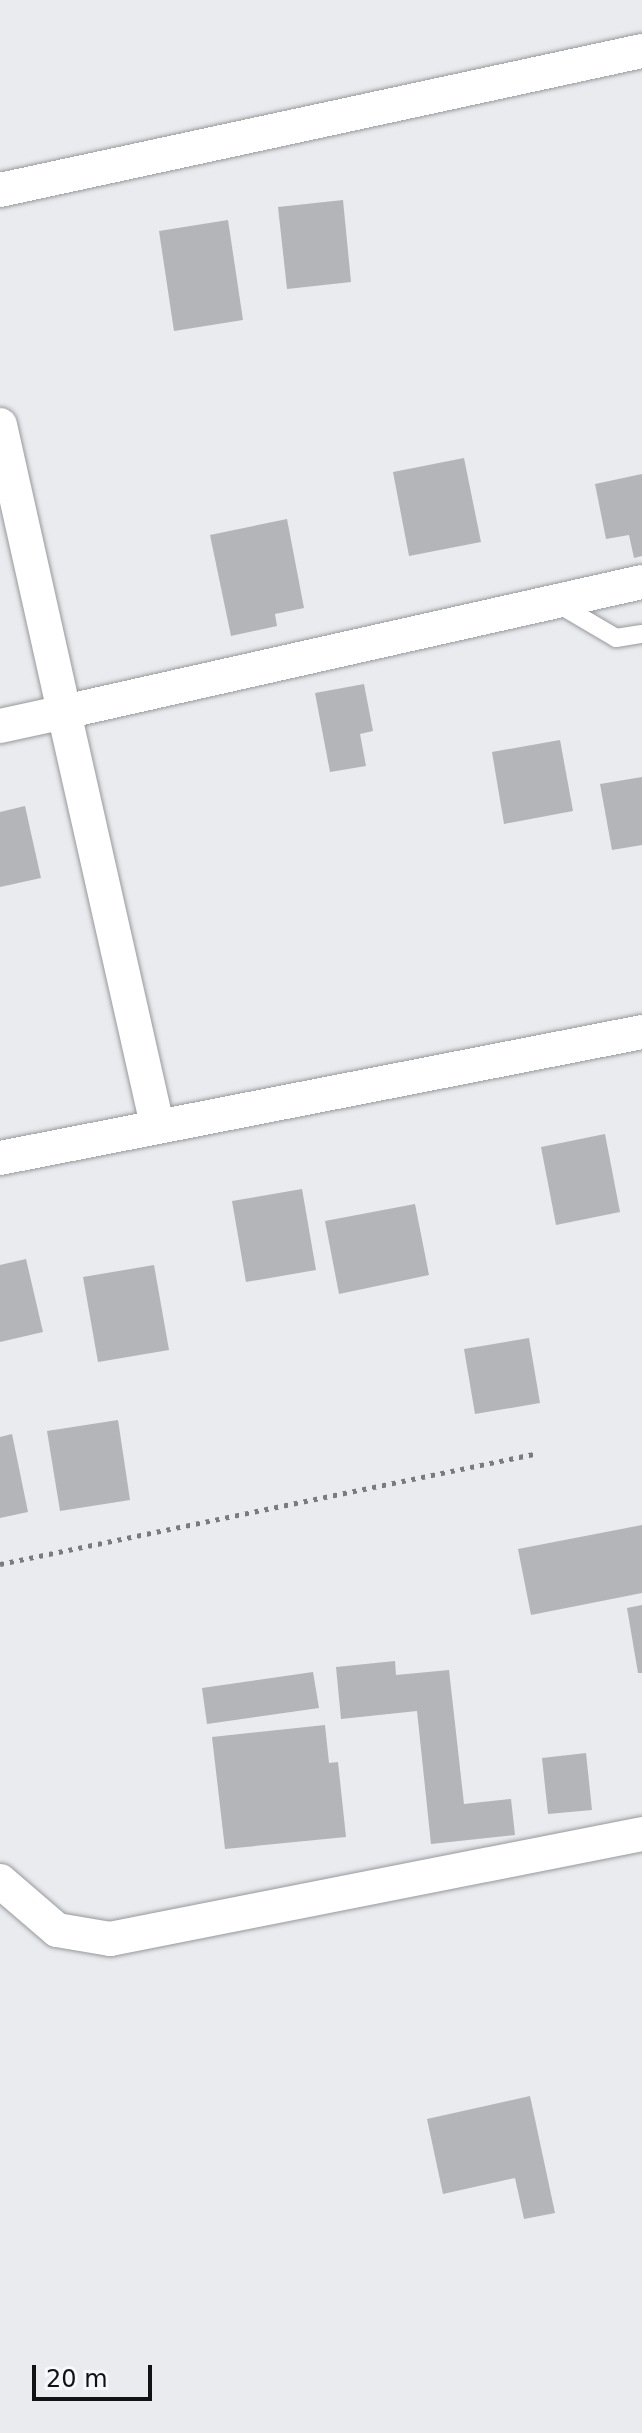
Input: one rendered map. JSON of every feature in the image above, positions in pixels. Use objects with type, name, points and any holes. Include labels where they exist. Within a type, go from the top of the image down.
[{"type":"street","points":[[0,190],[642,51]]},
{"type":"street","points":[[0,425],[157,1125]]},
{"type":"street","points":[[0,726],[642,582]]},
{"type":"street","points":[[0,1158],[642,1032]]},
{"type":"street","points":[[0,1881],[57,1930],[110,1939],[642,1834]]},
{"type":"lane","points":[[555,602],[616,638],[642,634]]},
{"type":"path","points":[[0,1564],[534,1454]]},
{"type":"building","points":[[343,200],[351,282],[287,289],[278,207]]},
{"type":"building","points":[[228,220],[243,320],[174,331],[159,231]]},
{"type":"building","points":[[464,458],[481,542],[409,556],[393,472]]},
{"type":"building","points":[[642,474],[642,556],[634,558],[629,535],[606,539],[595,484]]},
{"type":"building","points":[[287,519],[304,608],[275,614],[277,626],[231,636],[210,535]]},
{"type":"building","points":[[364,684],[373,731],[360,734],[366,766],[330,772],[315,693]]},
{"type":"building","points":[[560,740],[573,811],[504,824],[492,752]]},
{"type":"building","points":[[642,777],[642,845],[612,850],[600,784]]},
{"type":"building","points":[[25,806],[41,878],[0,887],[0,812]]},
{"type":"building","points":[[605,1134],[620,1212],[556,1225],[541,1147]]},
{"type":"building","points":[[302,1189],[316,1270],[246,1282],[232,1201]]},
{"type":"building","points":[[415,1204],[429,1275],[339,1294],[325,1221]]},
{"type":"building","points":[[26,1259],[43,1332],[0,1342],[0,1265]]},
{"type":"building","points":[[154,1265],[169,1350],[98,1362],[83,1277]]},
{"type":"building","points":[[529,1338],[540,1403],[475,1414],[464,1349]]},
{"type":"building","points":[[118,1420],[130,1500],[60,1511],[47,1431]]},
{"type":"building","points":[[12,1434],[28,1512],[0,1518],[0,1437]]},
{"type":"building","points":[[642,1525],[642,1593],[531,1615],[518,1549]]},
{"type":"building","points":[[642,1605],[642,1673],[638,1673],[627,1608]]},
{"type":"building","points":[[395,1661],[396,1675],[449,1670],[464,1804],[511,1799],[515,1835],[431,1844],[417,1711],[341,1719],[336,1667]]},
{"type":"building","points":[[313,1672],[319,1708],[207,1724],[202,1688]]},
{"type":"building","points":[[325,1725],[329,1763],[338,1762],[346,1837],[225,1849],[212,1737]]},
{"type":"building","points":[[586,1753],[592,1810],[548,1814],[542,1758]]},
{"type":"building","points":[[530,2096],[555,2213],[524,2219],[515,2178],[443,2194],[427,2119]]}]
